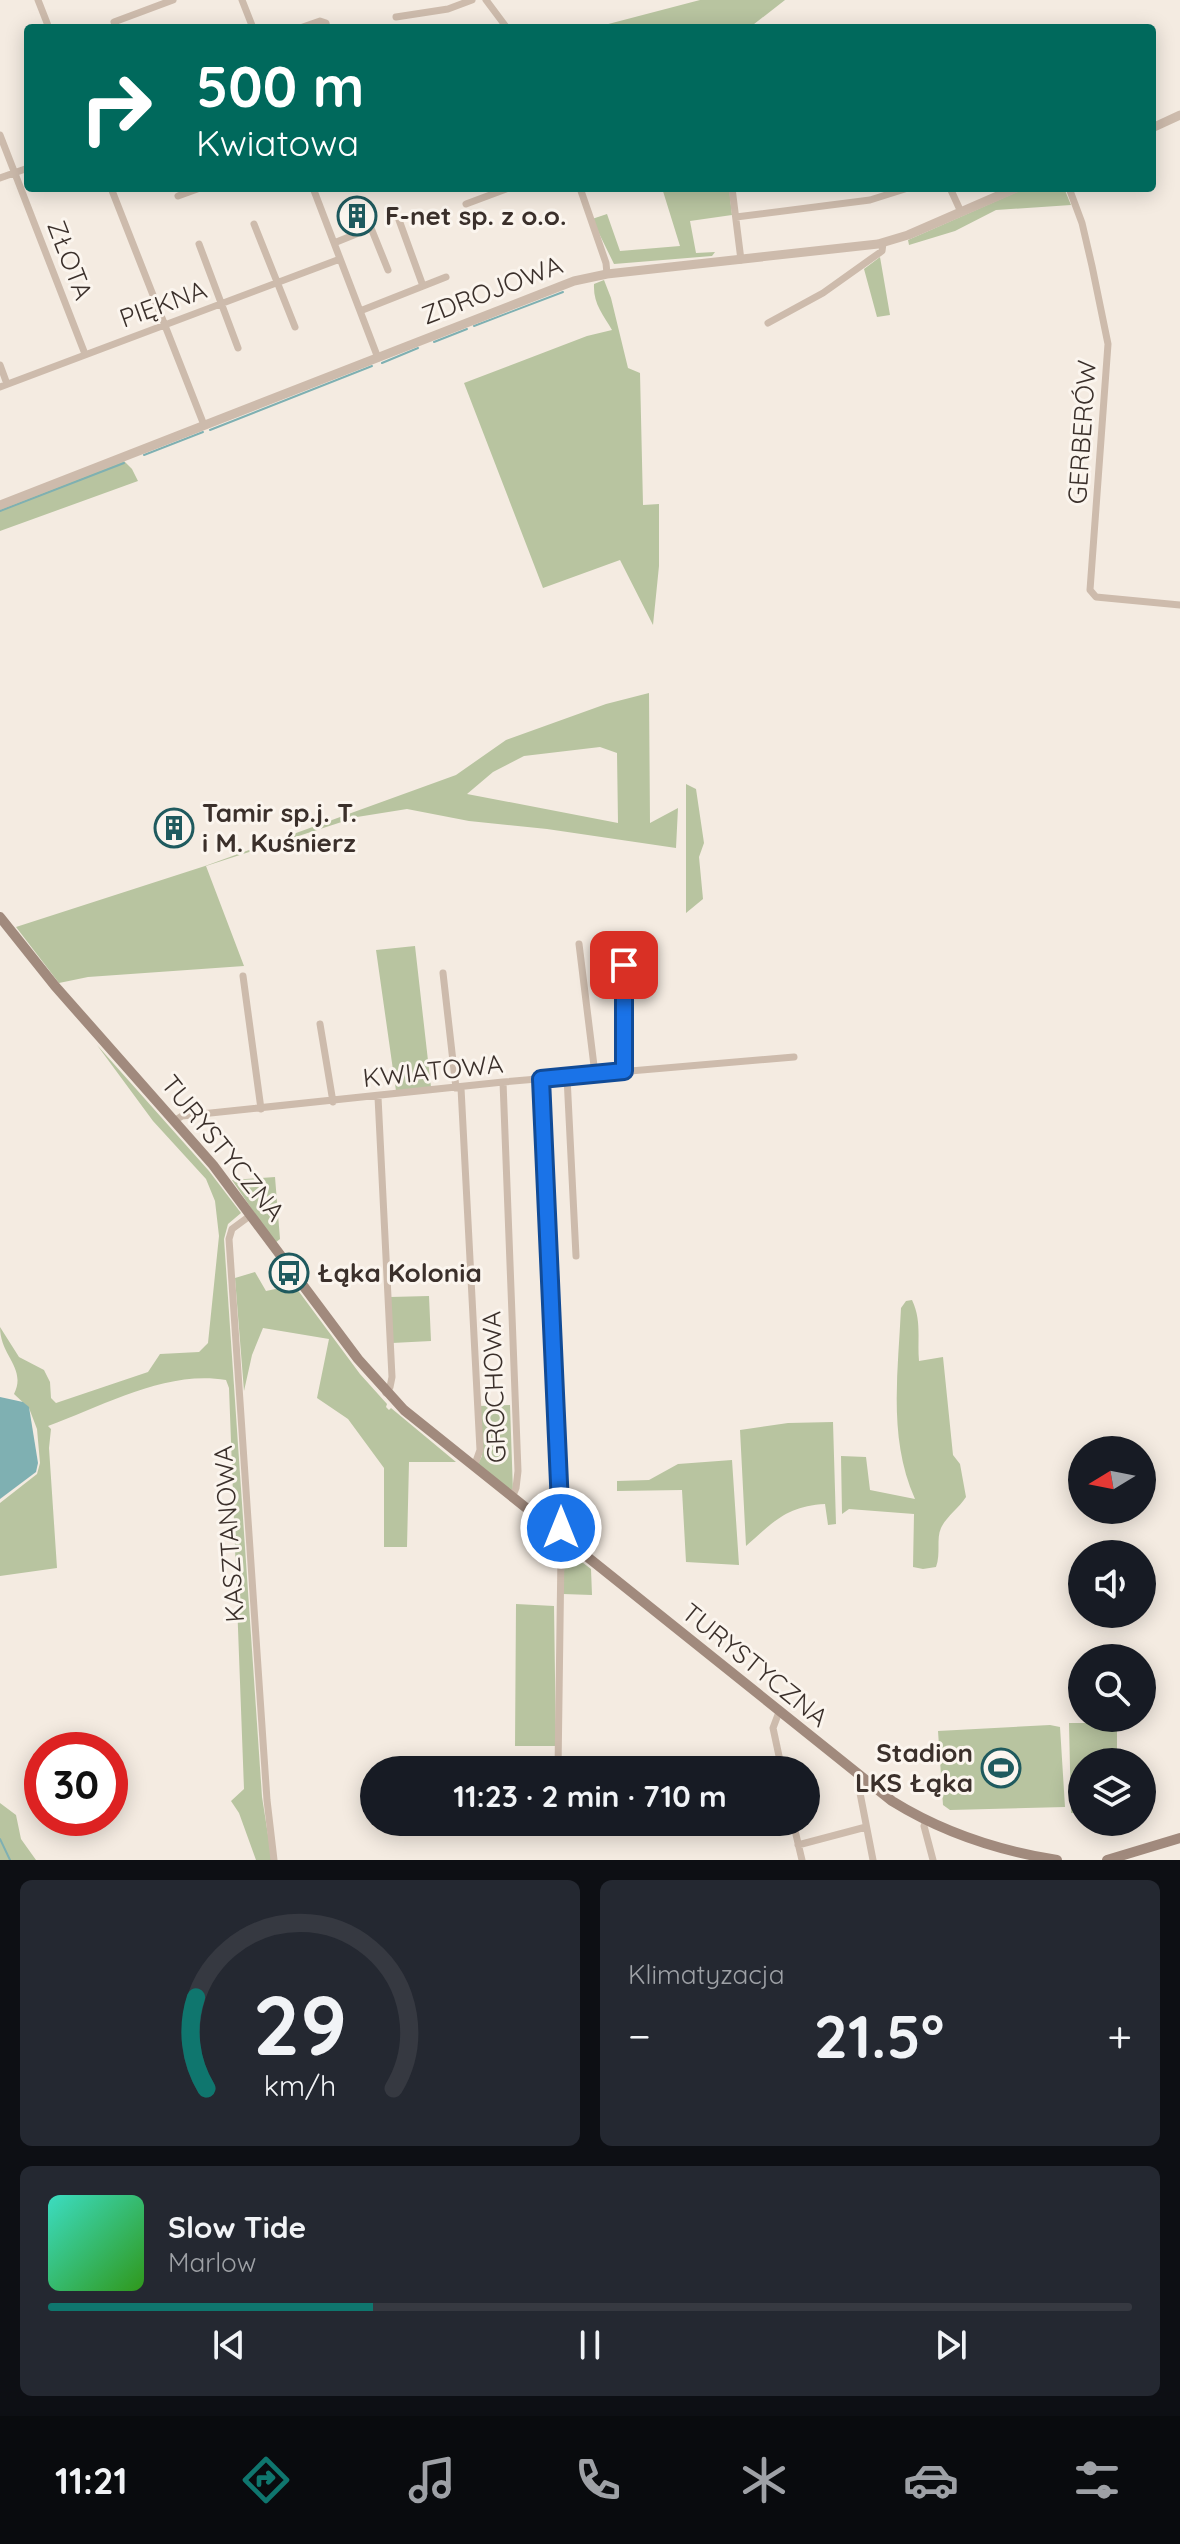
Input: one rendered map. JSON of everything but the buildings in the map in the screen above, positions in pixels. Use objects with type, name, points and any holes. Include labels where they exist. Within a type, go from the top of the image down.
[{"type":"main road","name":"TURYSTYCZNA","points":[[0,917],[50,981],[174,1121],[251,1215],[351,1351],[386,1393],[512,1498],[892,1801],[926,1820],[998,1847],[1057,1860]]},
{"type":"main road","points":[[1107,1860],[1180,1838]]},
{"type":"street","points":[[38,0],[47,24]]},
{"type":"street","points":[[114,22],[173,0]]},
{"type":"street","points":[[242,0],[251,24]]},
{"type":"street","points":[[396,17],[448,9],[472,0]]},
{"type":"street","points":[[486,0],[504,24]]},
{"type":"street","points":[[1156,126],[1180,115]]},
{"type":"street","name":"ZŁOTA","points":[[0,135],[85,354]]},
{"type":"street","points":[[0,178],[24,170]]},
{"type":"street","points":[[113,192],[204,425]]},
{"type":"street","points":[[178,196],[189,192]]},
{"type":"street","points":[[315,192],[378,358]]},
{"type":"street","points":[[466,204],[498,192]]},
{"type":"street","points":[[581,192],[607,274]]},
{"type":"street","points":[[733,192],[741,260]]},
{"type":"street","points":[[736,217],[870,200],[895,192]]},
{"type":"street","points":[[952,192],[961,212]]},
{"type":"street","name":"ZDROJOWA","points":[[0,505],[568,283],[607,274],[883,243],[1007,192]]},
{"type":"street","name":"GERBERÓW","points":[[1070,192],[1082,223],[1108,344],[1090,590],[1096,597],[1180,605]]},
{"type":"street","points":[[399,220],[423,286]]},
{"type":"street","points":[[254,224],[295,327]]},
{"type":"street","points":[[334,243],[371,228],[388,270]]},
{"type":"street","points":[[768,323],[823,293],[878,255],[884,248],[883,243]]},
{"type":"street","points":[[199,244],[238,348]]},
{"type":"street","name":"PIĘKNA","points":[[4,386],[340,259]]},
{"type":"street","points":[[360,311],[446,277]]},
{"type":"street","points":[[0,365],[4,386]]},
{"type":"street","points":[[624,939],[624,1071]]},
{"type":"street","points":[[579,944],[595,1074]]},
{"type":"street","points":[[443,973],[458,1088],[480,1450],[474,1467]]},
{"type":"street","points":[[243,976],[261,1109]]},
{"type":"street","points":[[320,1024],[333,1102]]},
{"type":"street","name":"KWIATOWA","points":[[174,1121],[182,1116],[503,1082],[794,1057]]},
{"type":"street","points":[[567,1077],[576,1256]]},
{"type":"street","points":[[541,1079],[562,1516],[558,1534]]},
{"type":"street","name":"GROCHOWA","points":[[503,1082],[517,1457],[517,1485],[512,1498]]},
{"type":"street","points":[[378,1097],[392,1377],[386,1393]]},
{"type":"street","name":"KASZTANOWA","points":[[251,1215],[232,1229],[229,1239],[267,1800],[274,1860]]},
{"type":"street","points":[[558,1756],[561,1553],[567,1542]]},
{"type":"street","points":[[779,1712],[773,1728],[779,1756]]},
{"type":"street","points":[[864,1780],[860,1790],[873,1860]]},
{"type":"street","points":[[926,1820],[924,1829],[933,1860]]},
{"type":"street","points":[[798,1845],[866,1827]]},
{"type":"street","points":[[796,1836],[802,1860]]},
{"type":"green space","points":[[700,0],[785,0],[754,24],[608,24]]},
{"type":"green space","points":[[663,192],[729,192],[732,215],[690,221],[696,253],[715,252],[712,256],[614,264],[592,219],[607,214],[620,251],[680,246]]},
{"type":"green space","points":[[1017,192],[1066,192],[1071,205],[996,210],[955,231],[909,245],[908,240]]},
{"type":"green space","points":[[880,257],[890,315],[877,317],[864,269]]},
{"type":"green space","points":[[604,280],[628,368],[640,373],[643,505],[659,504],[659,566],[653,625],[620,560],[543,588],[464,383],[587,336],[612,330],[595,297],[594,284]]},
{"type":"green space","points":[[124,461],[138,481],[0,531],[0,509]]},
{"type":"green space","points":[[649,693],[650,823],[678,808],[676,848],[469,821],[407,809],[357,817],[206,866],[244,966],[88,977],[59,983],[16,927],[205,866],[456,775],[506,740],[606,704]],"holes":[[[600,747],[617,753],[618,823],[467,794],[493,772],[524,756]]]},
{"type":"green space","points":[[686,784],[696,789],[704,843],[699,857],[703,899],[686,913]]},
{"type":"green space","points":[[415,946],[431,1087],[396,1091],[376,950]]},
{"type":"green space","points":[[97,1045],[209,1171],[241,1213],[228,1224],[224,1239],[262,1797],[272,1860],[256,1860],[239,1813],[231,1801],[244,1789],[229,1388],[226,1380],[203,1378],[158,1385],[48,1426],[51,1429],[49,1448],[57,1568],[0,1576],[0,1503],[37,1474],[40,1463],[37,1429],[29,1408],[14,1394],[17,1377],[0,1327],[19,1357],[44,1370],[50,1382],[51,1398],[56,1403],[148,1372],[160,1354],[199,1352],[208,1343],[219,1236],[215,1201],[206,1179],[153,1121]]},
{"type":"green space","points":[[275,1177],[280,1239],[275,1243],[232,1180]]},
{"type":"green space","points":[[255,1272],[266,1291],[294,1285],[360,1374],[387,1404],[386,1407],[456,1462],[409,1462],[407,1547],[384,1547],[384,1468],[348,1419],[317,1398],[329,1339],[263,1328],[252,1355],[244,1391],[235,1278]]},
{"type":"green space","points":[[429,1296],[431,1341],[392,1343],[390,1297]]},
{"type":"green space","points":[[912,1300],[918,1323],[919,1361],[943,1357],[953,1455],[960,1464],[966,1497],[941,1528],[936,1567],[923,1569],[913,1567],[914,1514],[849,1509],[842,1514],[841,1456],[866,1457],[870,1490],[915,1499],[901,1453],[897,1405],[901,1308],[906,1301]]},
{"type":"green space","points":[[510,1405],[513,1492],[478,1464],[482,1456],[479,1406]]},
{"type":"green space","points":[[833,1422],[836,1524],[828,1525],[825,1504],[812,1505],[790,1512],[746,1546],[740,1430],[788,1423]]},
{"type":"green space","points":[[732,1460],[739,1565],[686,1562],[682,1490],[617,1491],[617,1481],[649,1480],[678,1464]]},
{"type":"green space","points":[[565,1549],[591,1569],[592,1595],[563,1594]]},
{"type":"green space","points":[[516,1604],[554,1606],[556,1746],[515,1746]]},
{"type":"green space","name":"Stadion LKS Łąka","points":[[1060,1727],[1065,1807],[950,1810],[943,1805],[938,1731]]},
{"type":"green space","points":[[1069,1732],[1117,1732],[1117,1748],[1070,1748]]},
{"type":"green space","points":[[0,1803],[16,1815],[21,1839],[36,1860],[0,1860]]},
{"type":"water","points":[[0,1397],[23,1402],[29,1407],[38,1463],[36,1472],[0,1499]]},
{"type":"waterway","points":[[474,326],[563,292]]},
{"type":"waterway","points":[[434,342],[467,329]]},
{"type":"waterway","points":[[382,363],[418,348]]},
{"type":"waterway","points":[[210,430],[372,366]]},
{"type":"waterway","points":[[144,455],[203,432]]},
{"type":"waterway","points":[[0,511],[124,463]]},
{"type":"waterway","points":[[0,1839],[10,1860]]},
{"type":"place","name":"F-net sp. z o.o.","points":[[357,216]]},
{"type":"place","name":"Tamir sp.j. T. i M. Kuśnierz","points":[[174,828]]},
{"type":"place","name":"Łąka Kolonia","points":[[289,1273]]},
{"type":"place","name":"Stadion LKS Łąka","points":[[1001,1768]]},
{"type":"route","points":[[561,1528],[541,1079],[624,1071],[624,965]]}]
